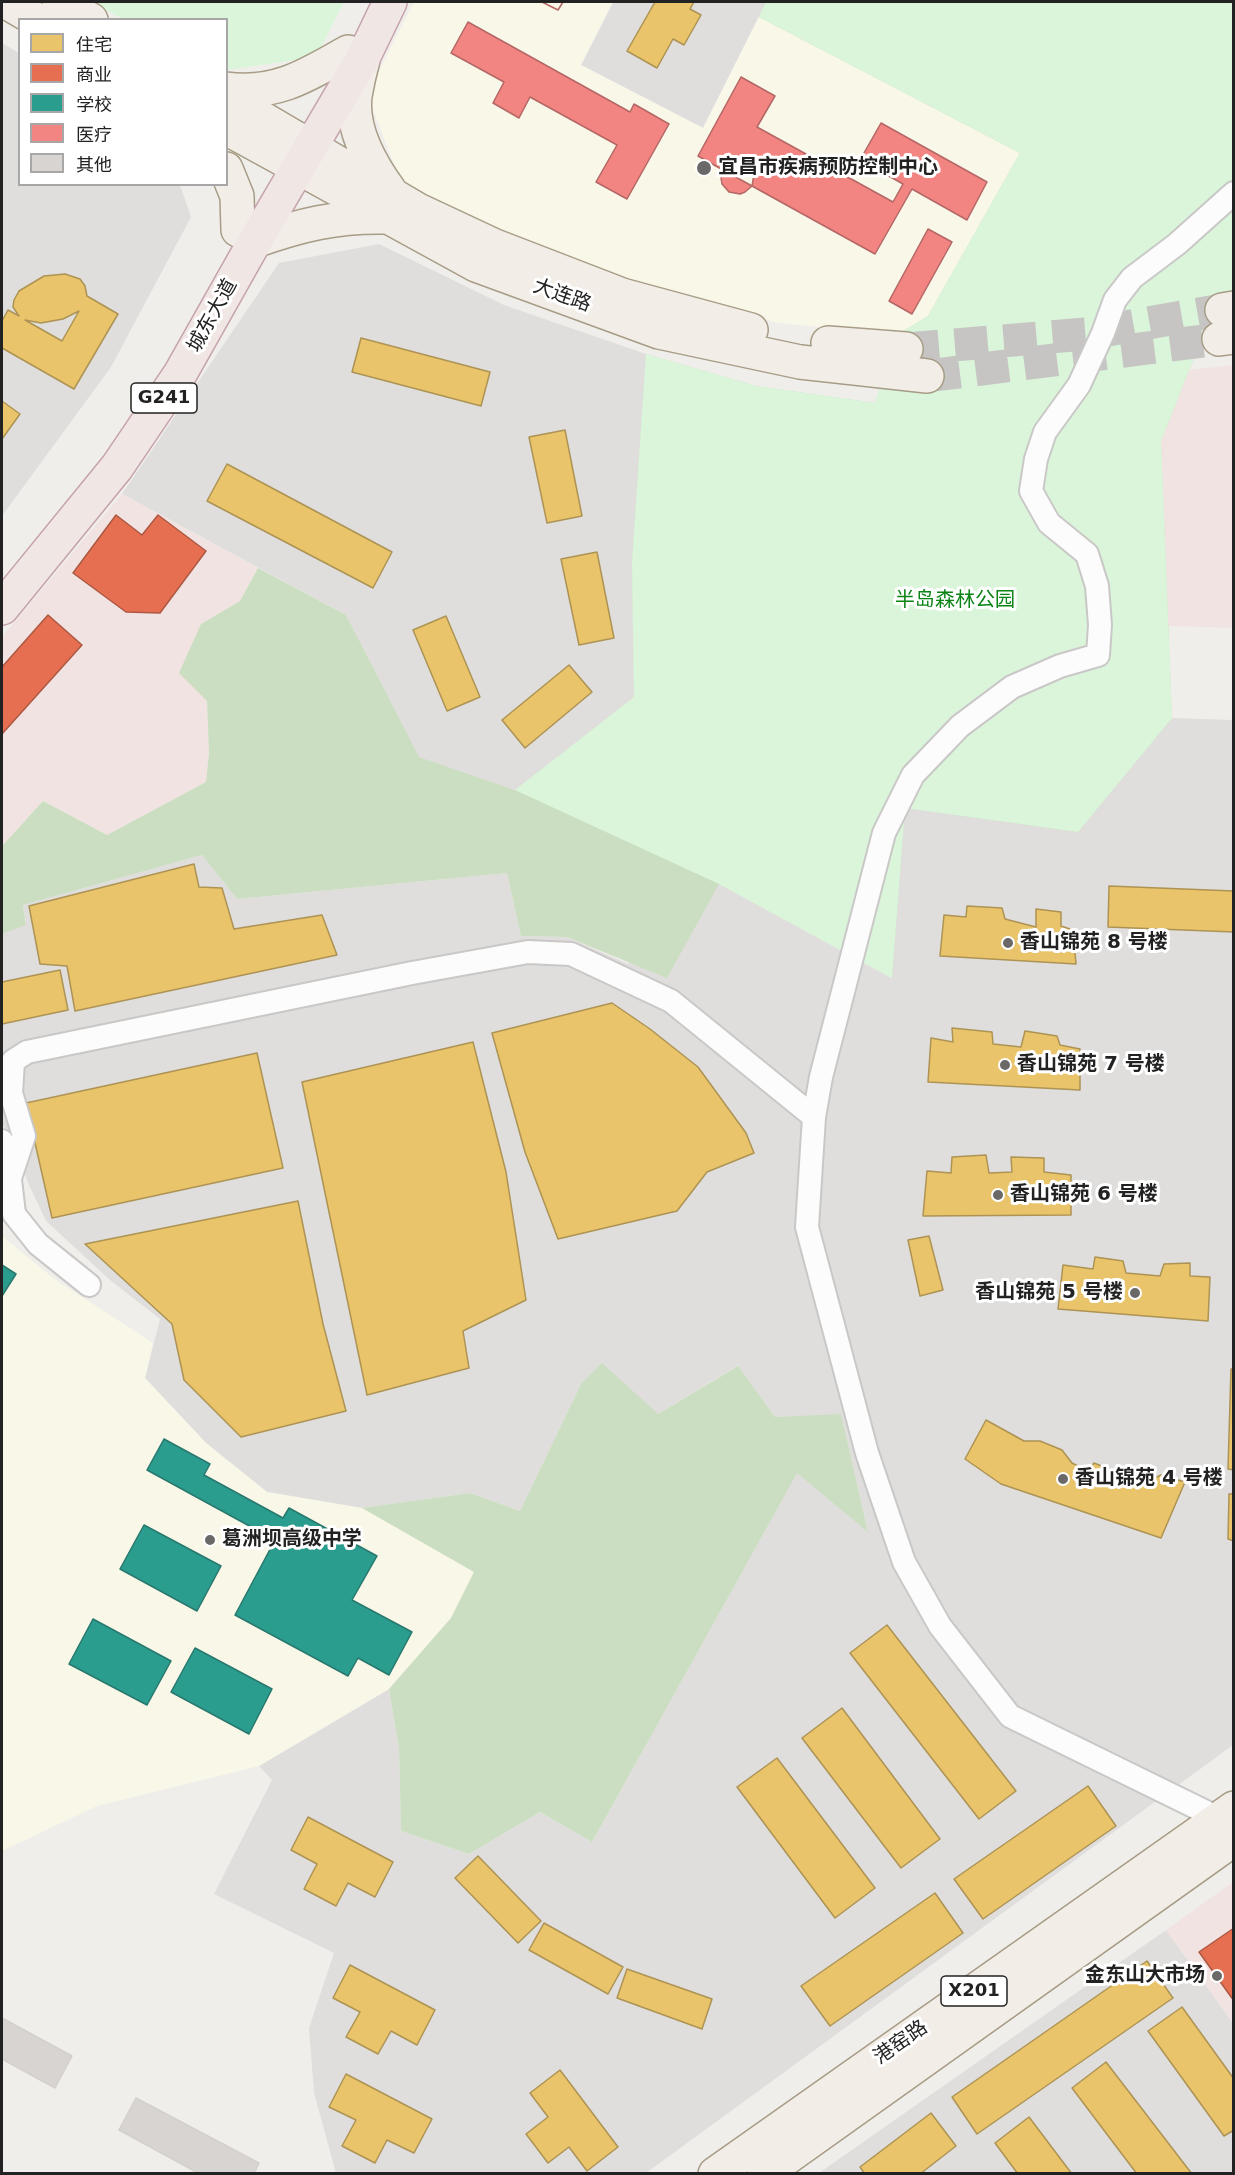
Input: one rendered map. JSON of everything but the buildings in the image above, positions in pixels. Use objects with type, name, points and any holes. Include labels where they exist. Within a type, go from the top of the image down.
[{"type":"highway","name":"城东大道","points":[[356,54],[371,2]]},
{"type":"highway","name":"城东大道","points":[[2,575],[107,444],[160,368],[247,236],[356,54],[390,2]]},
{"type":"highway","name":"城东大道","points":[[2,608],[117,467],[180,374],[247,236]]},
{"type":"main road","points":[[6,2],[34,18]]},
{"type":"main road","points":[[59,2],[87,18]]},
{"type":"main road","points":[[228,89],[244,92],[272,88],[307,76],[356,54],[355,98],[358,129],[390,204],[353,216],[247,236],[237,196],[228,175]]},
{"type":"main road","name":"大连路","points":[[228,99],[296,153]]},
{"type":"main road","name":"大连路","points":[[228,129],[296,153],[390,204],[476,265],[659,332],[800,362],[927,376]]},
{"type":"main road","name":"大连路","points":[[390,204],[418,210],[495,246],[622,295],[755,332],[833,344],[906,349]]},
{"type":"main road","name":"港窑路","points":[[715,2174],[1228,1822]]},
{"type":"main road","name":"港窑路","points":[[764,2174],[1228,1822]]},
{"type":"street","points":[[1228,1822],[1010,1716],[940,1626],[904,1562],[871,1464],[807,1227],[814,1117],[821,1077],[884,833],[913,775],[960,726],[1012,687],[1060,666],[1098,655],[1100,625],[1097,586],[1087,554],[1049,523],[1031,491],[1036,459],[1045,432],[1079,385],[1103,333],[1115,300],[1132,278],[1177,244],[1233,193]]},
{"type":"street","points":[[10,1178],[24,1136],[11,1093],[13,1061],[27,1052],[412,973],[528,952],[570,954],[672,1000],[814,1117]]},
{"type":"street","points":[[2,1142],[8,1162],[14,1214],[38,1244],[89,1285]]},
{"type":"shaded area","name":"宜昌市疾病预防控制中心","points":[[414,2],[613,2],[581,65],[703,128],[759,17],[1021,153],[928,316],[897,335],[780,323],[670,299],[523,245],[402,184],[367,95]]},
{"type":"shaded area","points":[[613,2],[766,2],[703,128],[581,65]]},
{"type":"shaded area","points":[[2,43],[18,52],[18,186],[180,186],[191,217],[111,367],[2,516]]},
{"type":"shaded area","points":[[379,244],[504,305],[646,354],[632,563],[634,698],[515,790],[418,757],[346,615],[122,494],[279,263]]},
{"type":"shaded area","points":[[1233,365],[1233,628],[1168,626],[1161,441],[1189,370]]},
{"type":"shaded area","points":[[122,494],[258,568],[240,601],[201,624],[209,753],[206,782],[107,835],[43,801],[2,846],[2,637]]},
{"type":"shaded area","points":[[1172,718],[1233,720],[1233,1745],[646,2173],[336,2173],[314,2093],[309,2028],[334,1953],[214,1894],[272,1780],[259,1766],[389,1689],[399,1748],[401,1831],[469,1854],[540,1812],[592,1842],[797,1472],[868,1531],[841,1415],[775,1417],[737,1366],[658,1414],[581,1384],[520,1511],[470,1493],[362,1508],[267,1492],[206,1443],[145,1378],[160,1319],[110,1280],[46,1221],[29,1185],[10,1134],[2,1125],[2,934],[26,924],[23,905],[202,855],[237,899],[507,873],[521,936],[567,937],[628,964],[719,884],[891,978],[905,808],[1078,831]]},
{"type":"shaded area","name":"葛洲坝高级中学","points":[[2,1236],[53,1278],[153,1343],[145,1378],[206,1443],[267,1492],[362,1508],[474,1572],[451,1618],[389,1689],[259,1766],[97,1806],[2,1851]]},
{"type":"shaded area","name":"金东山大市场","points":[[1233,1882],[1233,2023],[1166,1930]]},
{"type":"shaded area","points":[[1166,1930],[1233,2023],[1233,2173],[819,2173]]},
{"type":"green space","points":[[90,2],[344,2],[316,57],[228,70],[228,18],[121,18]]},
{"type":"green space","name":"半岛森林公园","points":[[766,2],[1233,2],[1220,299],[1161,441],[1172,718],[1078,832],[905,808],[892,978],[719,884],[667,978],[567,937],[521,936],[507,873],[237,899],[202,855],[23,905],[26,925],[2,934],[2,846],[43,801],[107,835],[206,782],[209,753],[207,701],[179,673],[201,624],[240,601],[258,568],[346,615],[419,757],[515,790],[634,698],[632,563],[646,354],[756,386],[875,403],[897,335],[928,316],[1020,153],[759,17]]},
{"type":"green space","name":"半岛森林公园","points":[[766,2],[1233,2],[1233,294],[1220,299],[1161,441],[1172,718],[1078,832],[905,808],[892,978],[719,884],[515,790],[634,697],[632,563],[646,354],[756,386],[875,403],[897,335],[928,316],[1020,153],[759,17]]},
{"type":"green space","points":[[602,1363],[658,1414],[738,1366],[775,1417],[841,1414],[868,1532],[797,1473],[592,1842],[540,1812],[469,1854],[401,1831],[399,1748],[389,1689],[451,1618],[474,1572],[362,1508],[470,1493],[520,1511],[581,1384]]},
{"type":"tunnel","points":[[906,349],[1086,334],[1222,310]]},
{"type":"tunnel","points":[[927,376],[1219,339]]},
{"type":"place","name":"宜昌市疾病预防控制中心","points":[[704,168]]},
{"type":"place","name":"香山锦苑 8 号楼","points":[[1008,943]]},
{"type":"place","name":"香山锦苑 7 号楼","points":[[1005,1065]]},
{"type":"place","name":"香山锦苑 6 号楼","points":[[998,1195]]},
{"type":"place","name":"香山锦苑 5 号楼","points":[[1135,1293]]},
{"type":"place","name":"香山锦苑 4 号楼","points":[[1063,1479]]},
{"type":"place","name":"葛洲坝高级中学","points":[[210,1540]]},
{"type":"place","name":"金东山大市场","points":[[1217,1976]]}]
